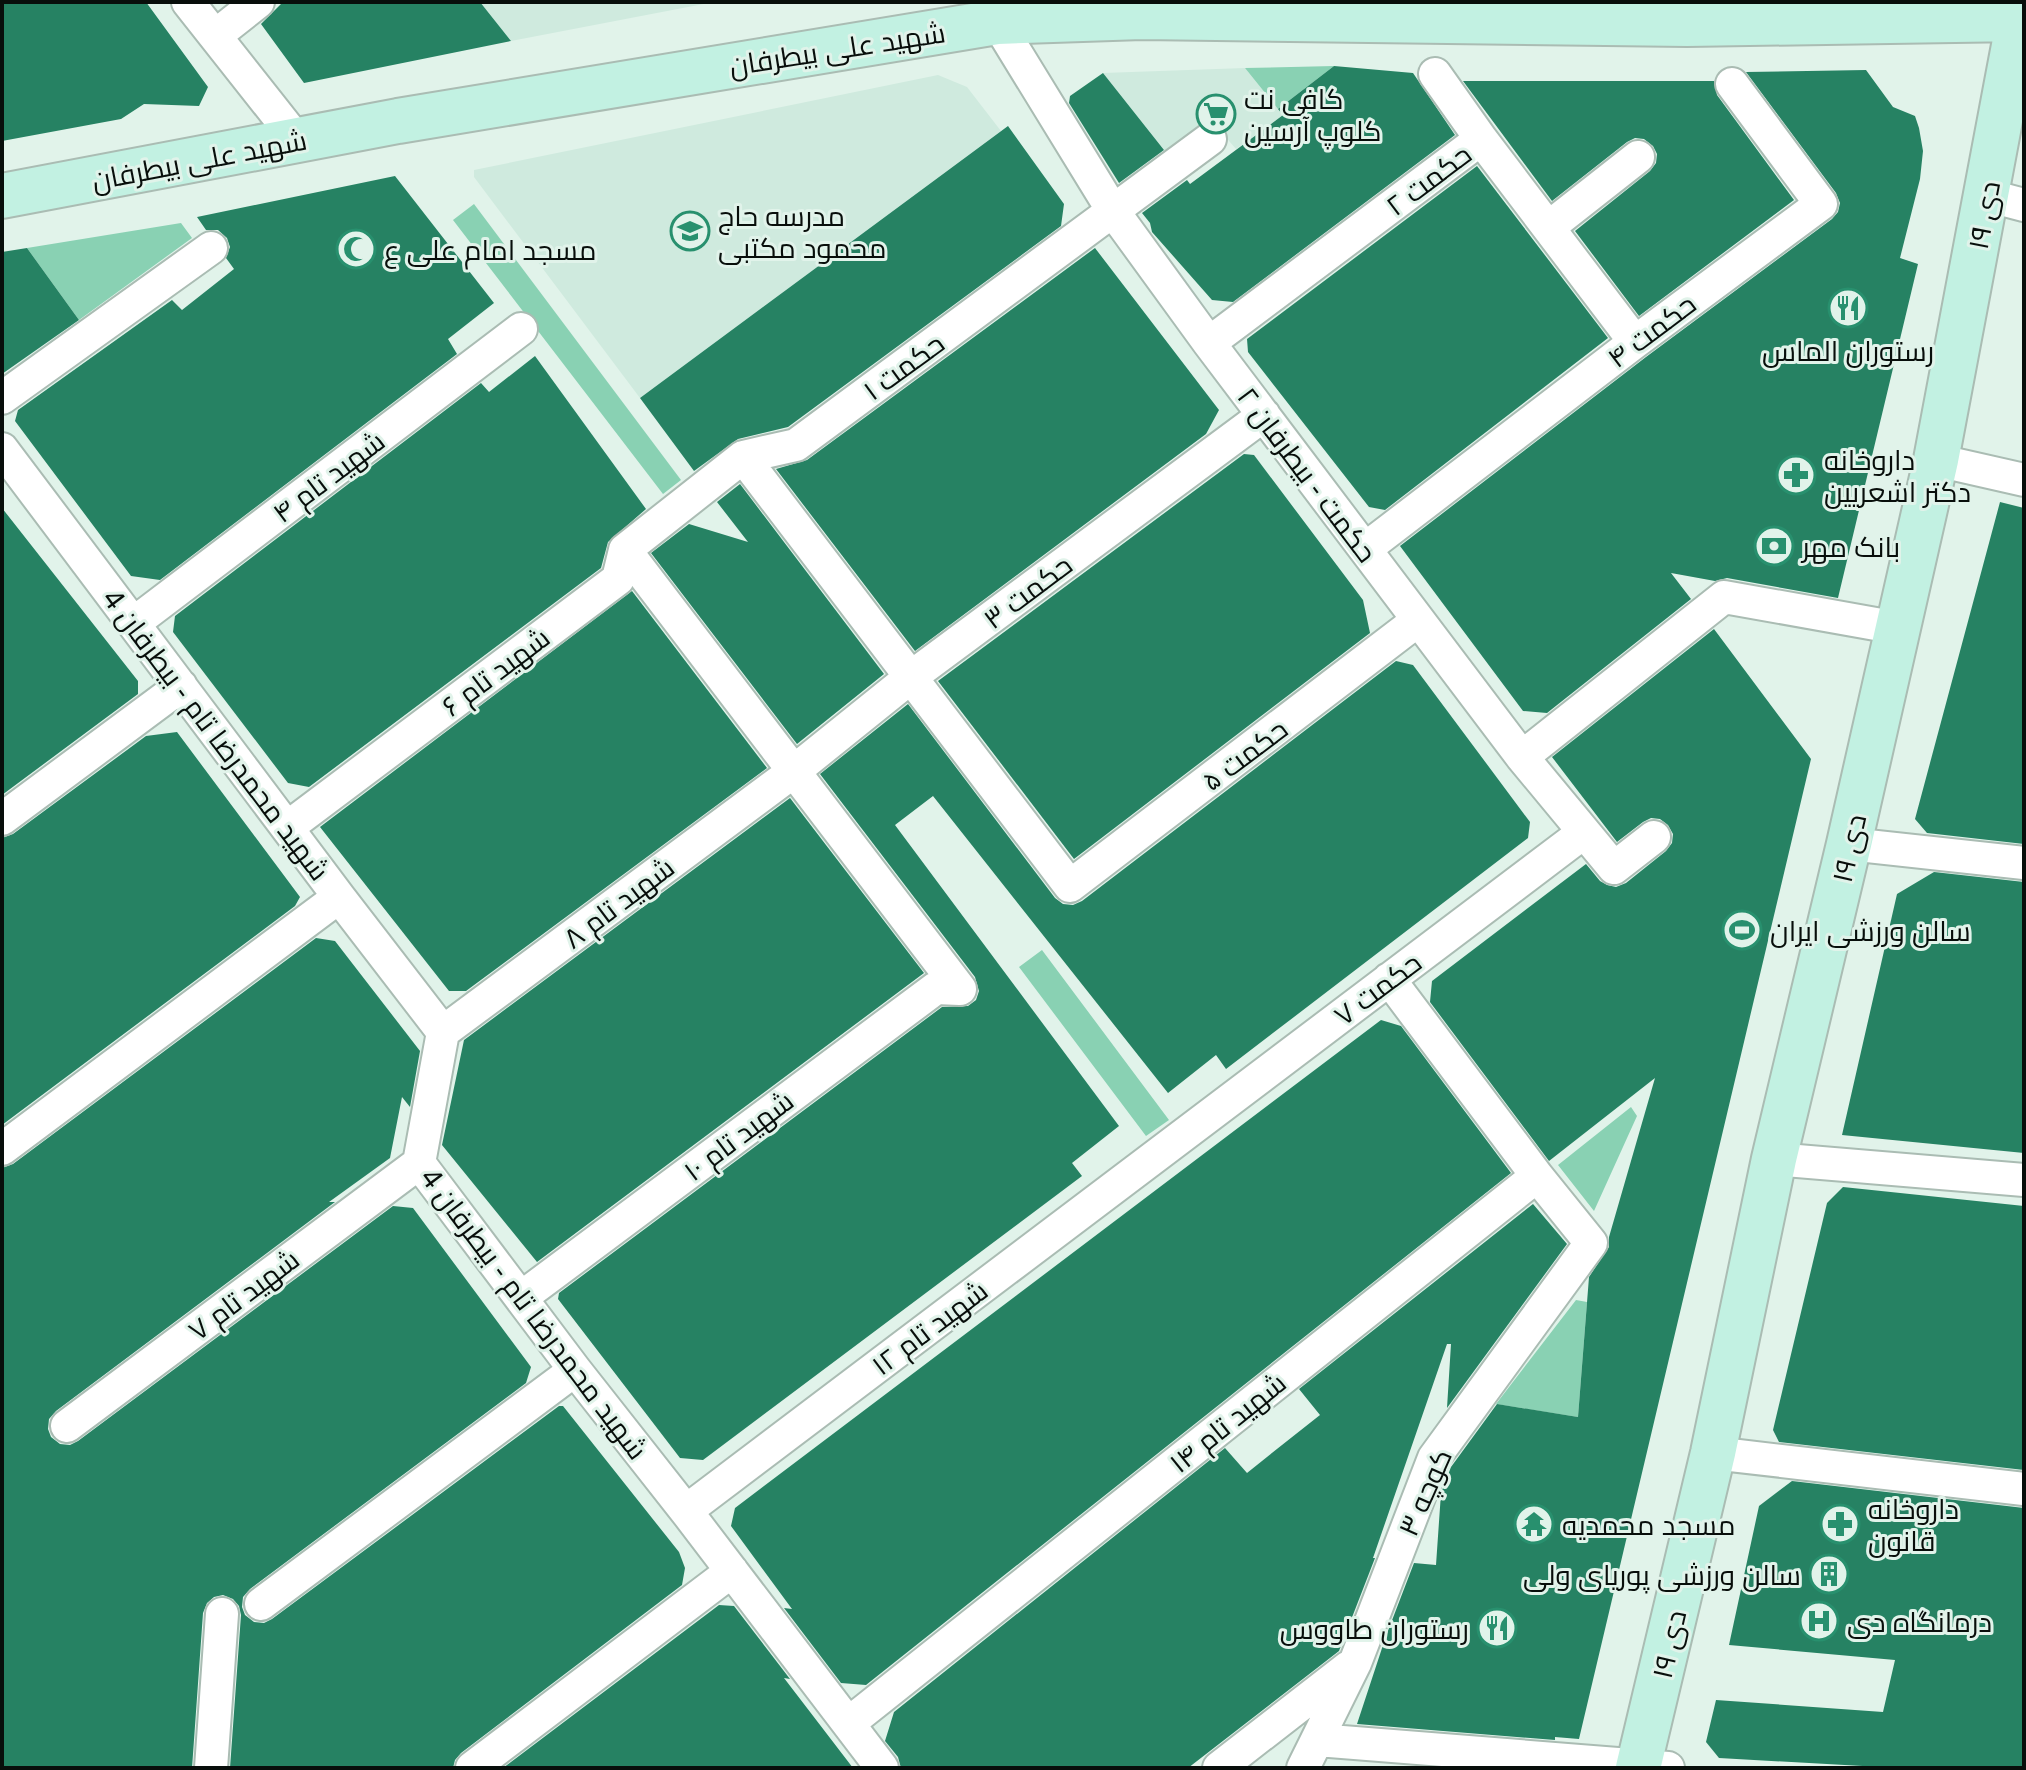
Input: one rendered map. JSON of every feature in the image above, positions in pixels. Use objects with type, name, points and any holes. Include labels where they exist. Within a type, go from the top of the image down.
[{"type":"street","points":[[188,2],[297,140]]},
{"type":"street","points":[[215,36],[258,2]]},
{"type":"street","name":"شهید علی بیطرفان","points":[[2,196],[994,12],[1049,18],[2022,12]]},
{"type":"street","name":"حکمت - بیطرفان ۲","points":[[994,12],[1113,211],[1417,621],[1522,757],[1614,868],[1654,837]]},
{"type":"street","name":"۱۹ دی","points":[[1649,1767],[1774,1159],[1936,460],[2005,200],[2022,12]]},
{"type":"street","points":[[1435,74],[1481,139]]},
{"type":"street","name":"حکمت ۴","points":[[1365,549],[1821,204],[1732,84]]},
{"type":"street","name":"حکمت ۱","points":[[684,502],[743,457],[796,445],[1210,139]]},
{"type":"street","name":"حکمت ۲","points":[[1209,343],[1481,139],[1635,342]]},
{"type":"street","points":[[1549,227],[1638,157]]},
{"type":"street","points":[[2,398],[211,248]]},
{"type":"street","name":"شهید تام ۴","points":[[134,623],[521,329]]},
{"type":"street","name":"حکمت ۳","points":[[793,772],[911,677],[1264,415]]},
{"type":"street","name":"شهید محمدرضا تام - بیطرفان 4","points":[[2,449],[12,486],[134,623],[443,1032],[419,1163],[882,1768]]},
{"type":"street","points":[[743,457],[911,677]]},
{"type":"street","points":[[1936,460],[2024,480]]},
{"type":"street","name":"شهید تام ۶","points":[[288,827],[618,579],[625,550],[684,502]]},
{"type":"street","points":[[625,550],[793,772]]},
{"type":"street","points":[[1522,757],[1724,597],[1898,628]]},
{"type":"street","name":"حکمت ۵","points":[[911,677],[1070,886],[1417,621]]},
{"type":"street","points":[[2,819],[181,686]]},
{"type":"street","name":"شهید تام ۱۰","points":[[522,1297],[936,988],[960,989],[793,772]]},
{"type":"street","name":"شهید تام ۸","points":[[443,1032],[793,772]]},
{"type":"street","name":"حکمت ۷","points":[[1173,1144],[1583,833]]},
{"type":"street","points":[[1849,844],[2024,863]]},
{"type":"street","points":[[2,1149],[339,897]]},
{"type":"street","points":[[1389,979],[1537,1176]]},
{"type":"street","name":"شهید تام ۱۲","points":[[686,1511],[1173,1144]]},
{"type":"street","points":[[1774,1159],[2024,1180]]},
{"type":"street","name":"شهید تام ۷","points":[[67,1426],[419,1163]]},
{"type":"street","name":"کوچه ۳","points":[[1310,1754],[1355,1663],[1434,1458],[1591,1243],[1537,1176]]},
{"type":"street","name":"شهید تام ۱۴","points":[[849,1723],[1537,1176]]},
{"type":"street","points":[[261,1604],[575,1370]]},
{"type":"street","points":[[1713,1453],[2024,1489]]},
{"type":"street","points":[[472,1768],[732,1571]]},
{"type":"street","points":[[211,1768],[222,1614]]},
{"type":"street","points":[[1219,1768],[1355,1663]]},
{"type":"street","points":[[1310,1754],[1649,1767]]},
{"type":"shaded area","points":[[480,2],[714,2],[511,41]]},
{"type":"shaded area","points":[[1245,68],[1283,115],[1236,149],[1223,134],[1177,166],[1103,73]]},
{"type":"shaded area","name":"مدرسه حاج محمود مکتبی","points":[[938,75],[967,87],[1001,131],[640,398],[474,177],[474,170]]},
{"type":"green space","points":[[1334,66],[1278,109],[1245,68]]},
{"type":"green space","points":[[474,204],[681,480],[663,494],[453,220]]},
{"type":"green space","points":[[181,223],[192,238],[79,320],[27,248]]},
{"type":"green space","points":[[1042,950],[1169,1120],[1146,1136],[1019,967]]},
{"type":"green space","points":[[1631,1107],[1637,1116],[1594,1211],[1558,1165]]},
{"type":"green space","points":[[1576,1300],[1587,1302],[1578,1417],[1496,1404]]},
{"type":"building","points":[[2,2],[146,2],[208,87],[199,106],[144,104],[121,119],[2,141]]},
{"type":"building","points":[[283,2],[480,2],[511,41],[304,83],[261,24]]},
{"type":"building","points":[[1334,66],[1413,73],[1455,135],[1233,302],[1212,300],[1152,232],[1150,223],[1142,213],[1187,180],[1190,184],[1283,115],[1278,109]]},
{"type":"building","points":[[1866,70],[1893,107],[1915,116],[1919,128],[1923,151],[1920,179],[1900,258],[1918,264],[1838,598],[1727,578],[1715,581],[1671,573],[1691,599],[1547,713],[1523,711],[1400,546],[1838,212],[1840,203],[1836,193],[1746,72]]},
{"type":"building","points":[[1103,73],[1164,150],[1119,183],[1069,103],[1070,96]]},
{"type":"building","points":[[1463,81],[1714,81],[1717,95],[1794,200],[1639,316],[1575,231],[1650,171],[1656,163],[1657,154],[1653,146],[1644,139],[1635,138],[1627,142],[1552,201]]},
{"type":"building","points":[[1008,126],[1064,204],[1061,226],[788,427],[738,439],[694,471],[640,398]]},
{"type":"building","points":[[1477,166],[1608,338],[1385,510],[1369,507],[1248,352],[1247,339]]},
{"type":"building","points":[[395,176],[494,303],[448,339],[457,354],[160,580],[131,576],[15,421],[18,410],[172,300],[182,310],[234,269],[226,258],[230,247],[227,238],[218,230],[206,230],[197,217]]},
{"type":"building","points":[[27,248],[79,320],[2,374],[2,252]]},
{"type":"building","points":[[1095,248],[1219,410],[1206,434],[915,651],[776,469],[807,460]]},
{"type":"building","points":[[535,356],[646,509],[608,542],[601,568],[309,787],[288,783],[173,632],[175,616],[481,383],[489,392]]},
{"type":"building","points":[[1244,454],[1254,455],[1363,600],[1370,633],[1074,859],[938,681]]},
{"type":"building","points":[[740,484],[884,674],[797,744],[651,553],[689,524],[748,542],[717,502]]},
{"type":"building","points":[[2000,502],[2024,508],[2024,844],[1927,833],[1915,819]]},
{"type":"building","points":[[2,508],[138,681],[138,694],[2,795]]},
{"type":"building","points":[[632,591],[767,768],[466,991],[449,991],[320,827]]},
{"type":"building","points":[[1714,629],[1811,759],[1579,1739],[1555,1737],[1555,1740],[1357,1724],[1414,1563],[1436,1565],[1441,1493],[1451,1467],[1497,1404],[1578,1417],[1589,1277],[1609,1247],[1609,1237],[1655,1078],[1549,1161],[1430,1002],[1432,981],[1586,864],[1600,881],[1616,887],[1626,883],[1666,851],[1672,843],[1673,834],[1660,819],[1651,818],[1643,822],[1617,842],[1552,757]]},
{"type":"building","points":[[1396,661],[1413,665],[1530,822],[1528,838],[1226,1069],[1216,1055],[1168,1093],[933,796],[895,825],[1119,1126],[1072,1163],[1082,1176],[703,1460],[680,1458],[558,1299],[559,1293],[942,1007],[968,1006],[976,1000],[979,991],[975,977],[820,774],[908,704],[1055,898],[1063,904],[1073,905]]},
{"type":"building","points":[[177,732],[300,897],[295,906],[2,1125],[2,838],[13,834],[146,736]]},
{"type":"building","points":[[790,798],[924,973],[537,1262],[442,1145],[464,1040]]},
{"type":"building","points":[[1934,872],[2024,882],[2024,1153],[1842,1135],[1897,894]]},
{"type":"building","points":[[316,938],[335,941],[420,1051],[410,1107],[402,1097],[390,1158],[56,1411],[49,1419],[51,1437],[60,1444],[70,1445],[78,1441],[393,1206],[413,1208],[531,1367],[526,1383],[250,1589],[243,1597],[245,1615],[254,1622],[264,1623],[272,1619],[559,1406],[563,1406],[679,1552],[685,1568],[682,1585],[461,1753],[453,1768],[230,1768],[241,1615],[233,1599],[223,1595],[207,1603],[203,1613],[192,1768],[2,1768],[2,1168],[13,1164]]},
{"type":"building","points":[[1381,1020],[1401,1026],[1511,1173],[866,1685],[841,1683],[784,1608],[792,1609],[731,1526],[735,1508]]},
{"type":"building","points":[[1843,1187],[2024,1206],[2024,1470],[1779,1442],[1773,1430],[1827,1203]]},
{"type":"building","points":[[1533,1204],[1567,1244],[1447,1408],[1451,1344],[1447,1344],[1375,1558],[1339,1651],[1188,1768],[901,1768],[898,1757],[885,1741],[894,1712],[1225,1448],[1247,1473],[1320,1415],[1299,1389]]},
{"type":"building","points":[[1792,1481],[2024,1508],[2024,1768],[1898,1768],[1719,1758],[1706,1742],[1716,1700],[1883,1712],[1895,1660],[1729,1645],[1759,1506]]},
{"type":"building","points":[[719,1605],[734,1606],[853,1768],[503,1768]]},
{"type":"place","name":"کافی نت کلوپ آرسین","points":[[1216,114]]},
{"type":"place","name":"مدرسه حاج محمود مکتبی","points":[[690,231]]},
{"type":"place","name":"مسجد امام علی ع","points":[[356,249]]},
{"type":"place","name":"رستوران الماس","points":[[1848,308]]},
{"type":"place","name":"داروخانه دکتر اشعریین","points":[[1796,475]]},
{"type":"place","name":"بانک مهر","points":[[1774,546]]},
{"type":"place","name":"سالن ورزشی ایران","points":[[1742,930]]},
{"type":"place","name":"مسجد محمدیه","points":[[1534,1524]]},
{"type":"place","name":"داروخانه قانون","points":[[1840,1524]]},
{"type":"place","name":"سالن ورزشی پوریای ولی","points":[[1829,1574]]},
{"type":"place","name":"درمانگاه دی","points":[[1819,1621]]},
{"type":"place","name":"رستوران طاووس","points":[[1497,1628]]}]
